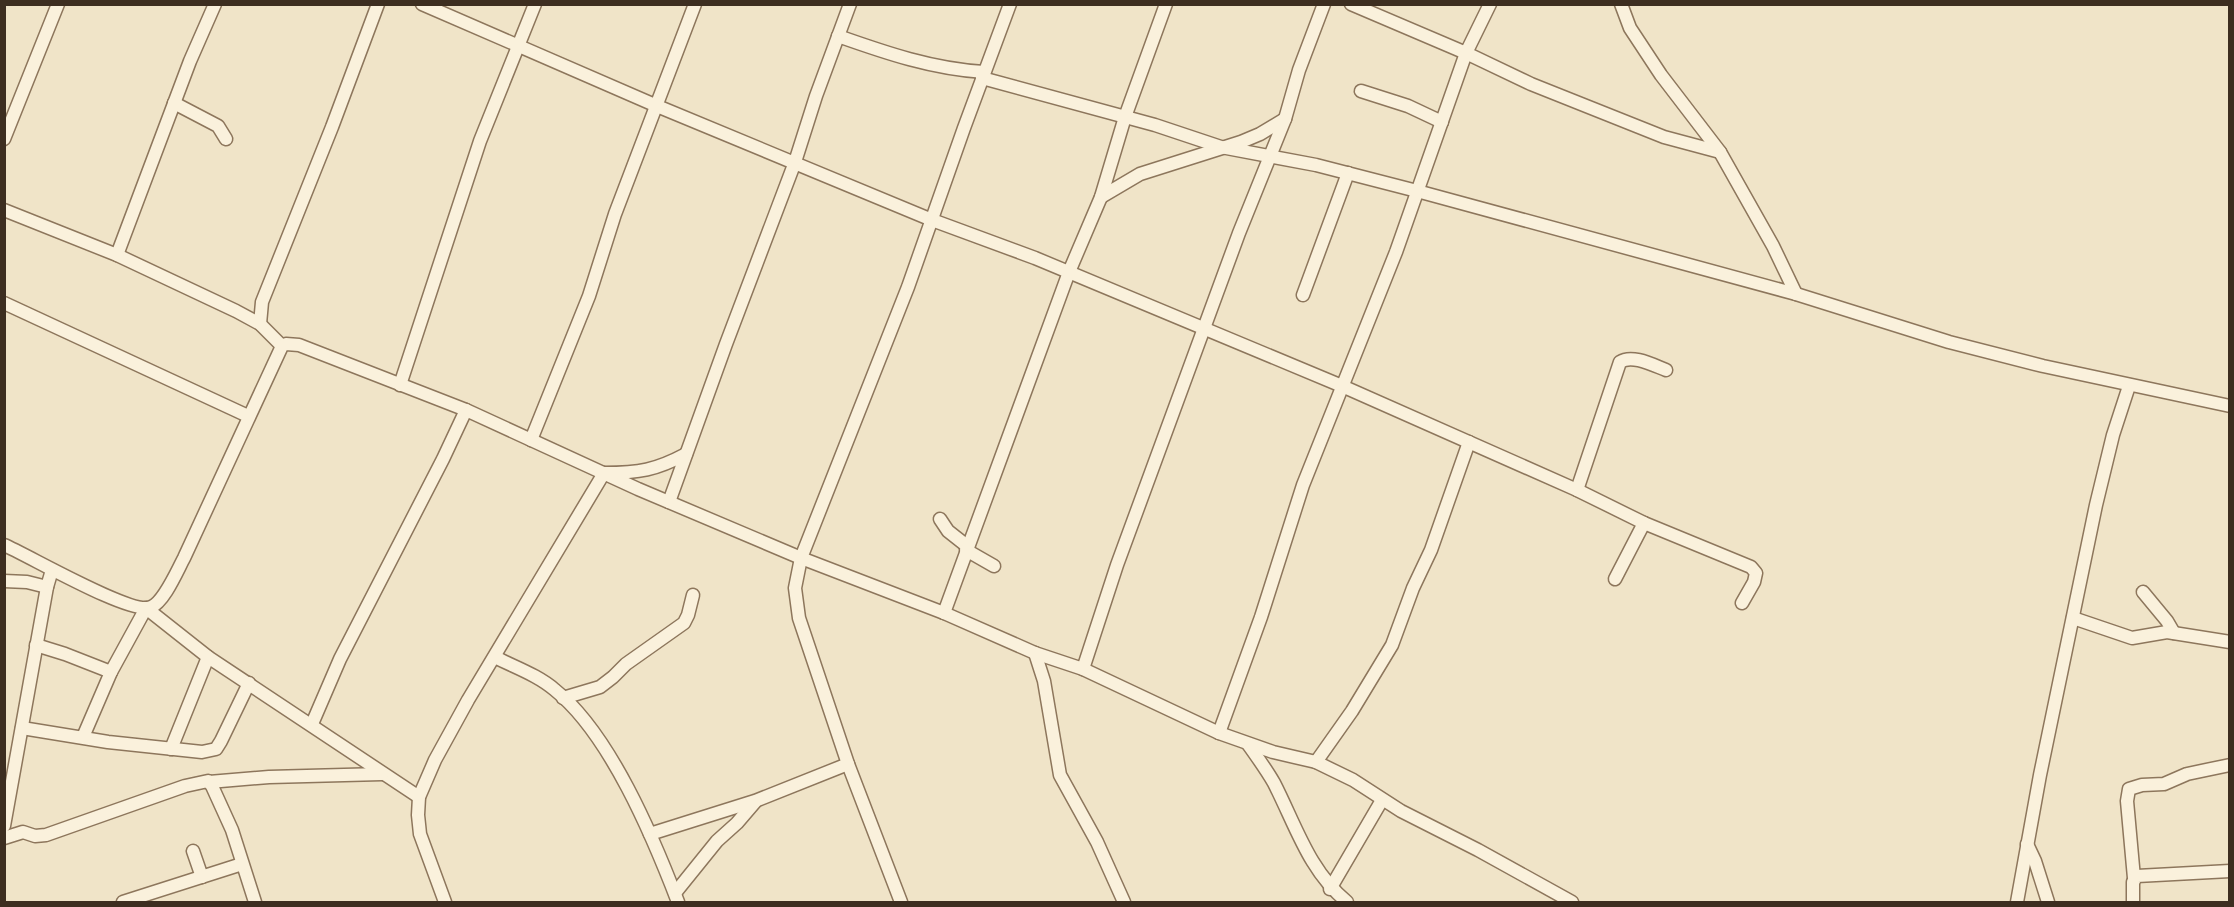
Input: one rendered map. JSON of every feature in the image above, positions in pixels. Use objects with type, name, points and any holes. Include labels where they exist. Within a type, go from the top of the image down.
[{"type":"street","points":[[4,139],[58,4]]},
{"type":"street","points":[[117,255],[190,61],[215,4]]},
{"type":"street","points":[[260,324],[262,302],[378,4]]},
{"type":"street","points":[[422,4],[657,106],[1342,386],[1577,490],[1644,523],[1753,568],[1755,580],[1742,603]]},
{"type":"street","points":[[400,385],[480,141],[535,4]]},
{"type":"street","points":[[531,440],[589,296],[615,214],[694,4]]},
{"type":"street","points":[[669,502],[795,162],[816,96],[850,4]]},
{"type":"street","points":[[901,903],[848,764],[795,603],[795,588],[801,558],[908,287],[1010,4]]},
{"type":"street","points":[[944,613],[1069,273],[1101,197],[1125,117],[1166,4]]},
{"type":"street","points":[[1083,669],[1117,565],[1269,156],[1285,119],[1299,70],[1324,4]]},
{"type":"street","points":[[1351,4],[1466,53],[1522,81],[1664,137],[1720,152]]},
{"type":"street","points":[[1219,733],[1261,616],[1303,485],[1396,252],[1466,53],[1491,4]]},
{"type":"street","points":[[1621,4],[1630,28],[1655,67],[1720,152],[1785,267],[1796,294]]},
{"type":"street","points":[[838,36],[890,55],[927,65],[983,75],[1155,125],[1221,147],[1348,173],[1417,190],[1796,294],[1949,342],[2129,386],[2229,406]]},
{"type":"street","points":[[1361,91],[1408,106],[1442,122]]},
{"type":"street","points":[[174,103],[218,126],[226,139]]},
{"type":"street","points":[[1101,197],[1140,174],[1241,142],[1285,119]]},
{"type":"street","points":[[1303,296],[1348,173]]},
{"type":"street","points":[[4,210],[117,255],[260,324],[282,346]]},
{"type":"street","points":[[4,303],[248,416]]},
{"type":"street","points":[[282,346],[291,344],[308,348],[466,410],[669,502],[801,558],[944,613],[1035,653],[1083,669],[1219,733],[1248,744],[1316,762],[1353,780],[1382,800],[1572,903]]},
{"type":"street","points":[[83,737],[111,672],[146,608],[153,606],[161,597],[184,558],[282,346]]},
{"type":"street","points":[[1577,490],[1620,362],[1632,359],[1666,370]]},
{"type":"street","points":[[2017,903],[2026,843],[2096,505],[2113,435],[2129,386]]},
{"type":"street","points":[[312,724],[340,659],[466,410]]},
{"type":"street","points":[[1316,762],[1352,711],[1392,645],[1413,588],[1431,550],[1469,442]]},
{"type":"street","points":[[604,473],[633,473],[651,470],[686,454]]},
{"type":"street","points":[[445,903],[420,834],[419,797],[435,760],[604,473]]},
{"type":"street","points":[[940,519],[948,531],[967,548],[994,566]]},
{"type":"street","points":[[1615,579],[1644,523]]},
{"type":"street","points":[[4,545],[116,600],[146,608],[208,657],[249,682],[419,797]]},
{"type":"street","points":[[4,826],[47,586],[52,570]]},
{"type":"street","points":[[4,581],[47,586]]},
{"type":"street","points":[[2143,592],[2174,633]]},
{"type":"street","points":[[563,698],[600,687],[626,664],[684,623],[693,596]]},
{"type":"street","points":[[2073,618],[2132,638],[2174,633],[2229,642]]},
{"type":"street","points":[[36,645],[111,672]]},
{"type":"street","points":[[1035,653],[1044,681],[1060,775],[1097,842],[1124,903]]},
{"type":"street","points":[[171,749],[208,657]]},
{"type":"street","points":[[495,657],[553,688],[585,721],[607,752],[650,834],[677,898]]},
{"type":"street","points":[[22,728],[202,752],[216,749],[249,682]]},
{"type":"street","points":[[1248,744],[1268,773],[1295,831],[1330,889],[1347,903]]},
{"type":"street","points":[[650,834],[755,801],[848,764]]},
{"type":"street","points":[[2133,903],[2134,878],[2127,801],[2129,789],[2142,785],[2164,784],[2187,774],[2229,765]]},
{"type":"street","points":[[4,838],[23,832],[35,836],[46,835],[185,786],[269,777],[382,774]]},
{"type":"street","points":[[209,782],[232,830],[255,903]]},
{"type":"street","points":[[1330,889],[1382,800]]},
{"type":"street","points":[[677,898],[717,841],[755,801]]},
{"type":"street","points":[[2026,843],[2035,861],[2048,903]]},
{"type":"street","points":[[193,851],[202,877]]},
{"type":"street","points":[[123,903],[242,864]]},
{"type":"street","points":[[2134,878],[2138,875],[2229,871]]}]
